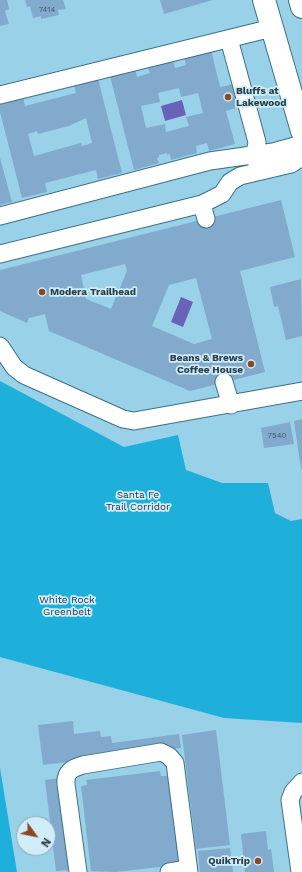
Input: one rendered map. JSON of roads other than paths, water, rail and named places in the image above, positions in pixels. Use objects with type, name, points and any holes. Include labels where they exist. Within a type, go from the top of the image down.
[{"type":"main road","points":[[264,0],[302,130]]},
{"type":"main road","points":[[300,0],[302,7]]},
{"type":"lane","points":[[0,95],[272,28]]},
{"type":"lane","points":[[229,38],[257,142],[255,154],[259,172]]},
{"type":"lane","points":[[0,216],[210,161],[273,152],[295,146],[302,148]]},
{"type":"lane","points":[[0,254],[204,211],[222,194],[230,182],[240,176],[291,164],[302,157]]},
{"type":"lane","points":[[0,346],[14,367],[24,376],[123,419],[134,421],[148,420],[302,392]]},
{"type":"lane","points":[[224,382],[231,405]]},
{"type":"lane","points":[[78,872],[66,784],[68,772],[71,769],[83,764],[161,752],[169,756],[175,763],[188,871],[169,872]]},
{"type":"lane","points":[[301,868],[290,800],[292,792],[302,782]]},
{"type":"place","name":"Bluffs at Lakewood","points":[[228,97]]},
{"type":"place","name":"Modera Trailhead","points":[[42,292]]},
{"type":"place","name":"Beans & Brews Coffee House","points":[[251,364]]},
{"type":"place","name":"QuikTrip","points":[[258,861]]},
{"type":"park label","name":"Santa Fe Trail Corridor","points":[[138,500]]},
{"type":"park label","name":"White Rock Greenbelt","points":[[67,606]]}]
